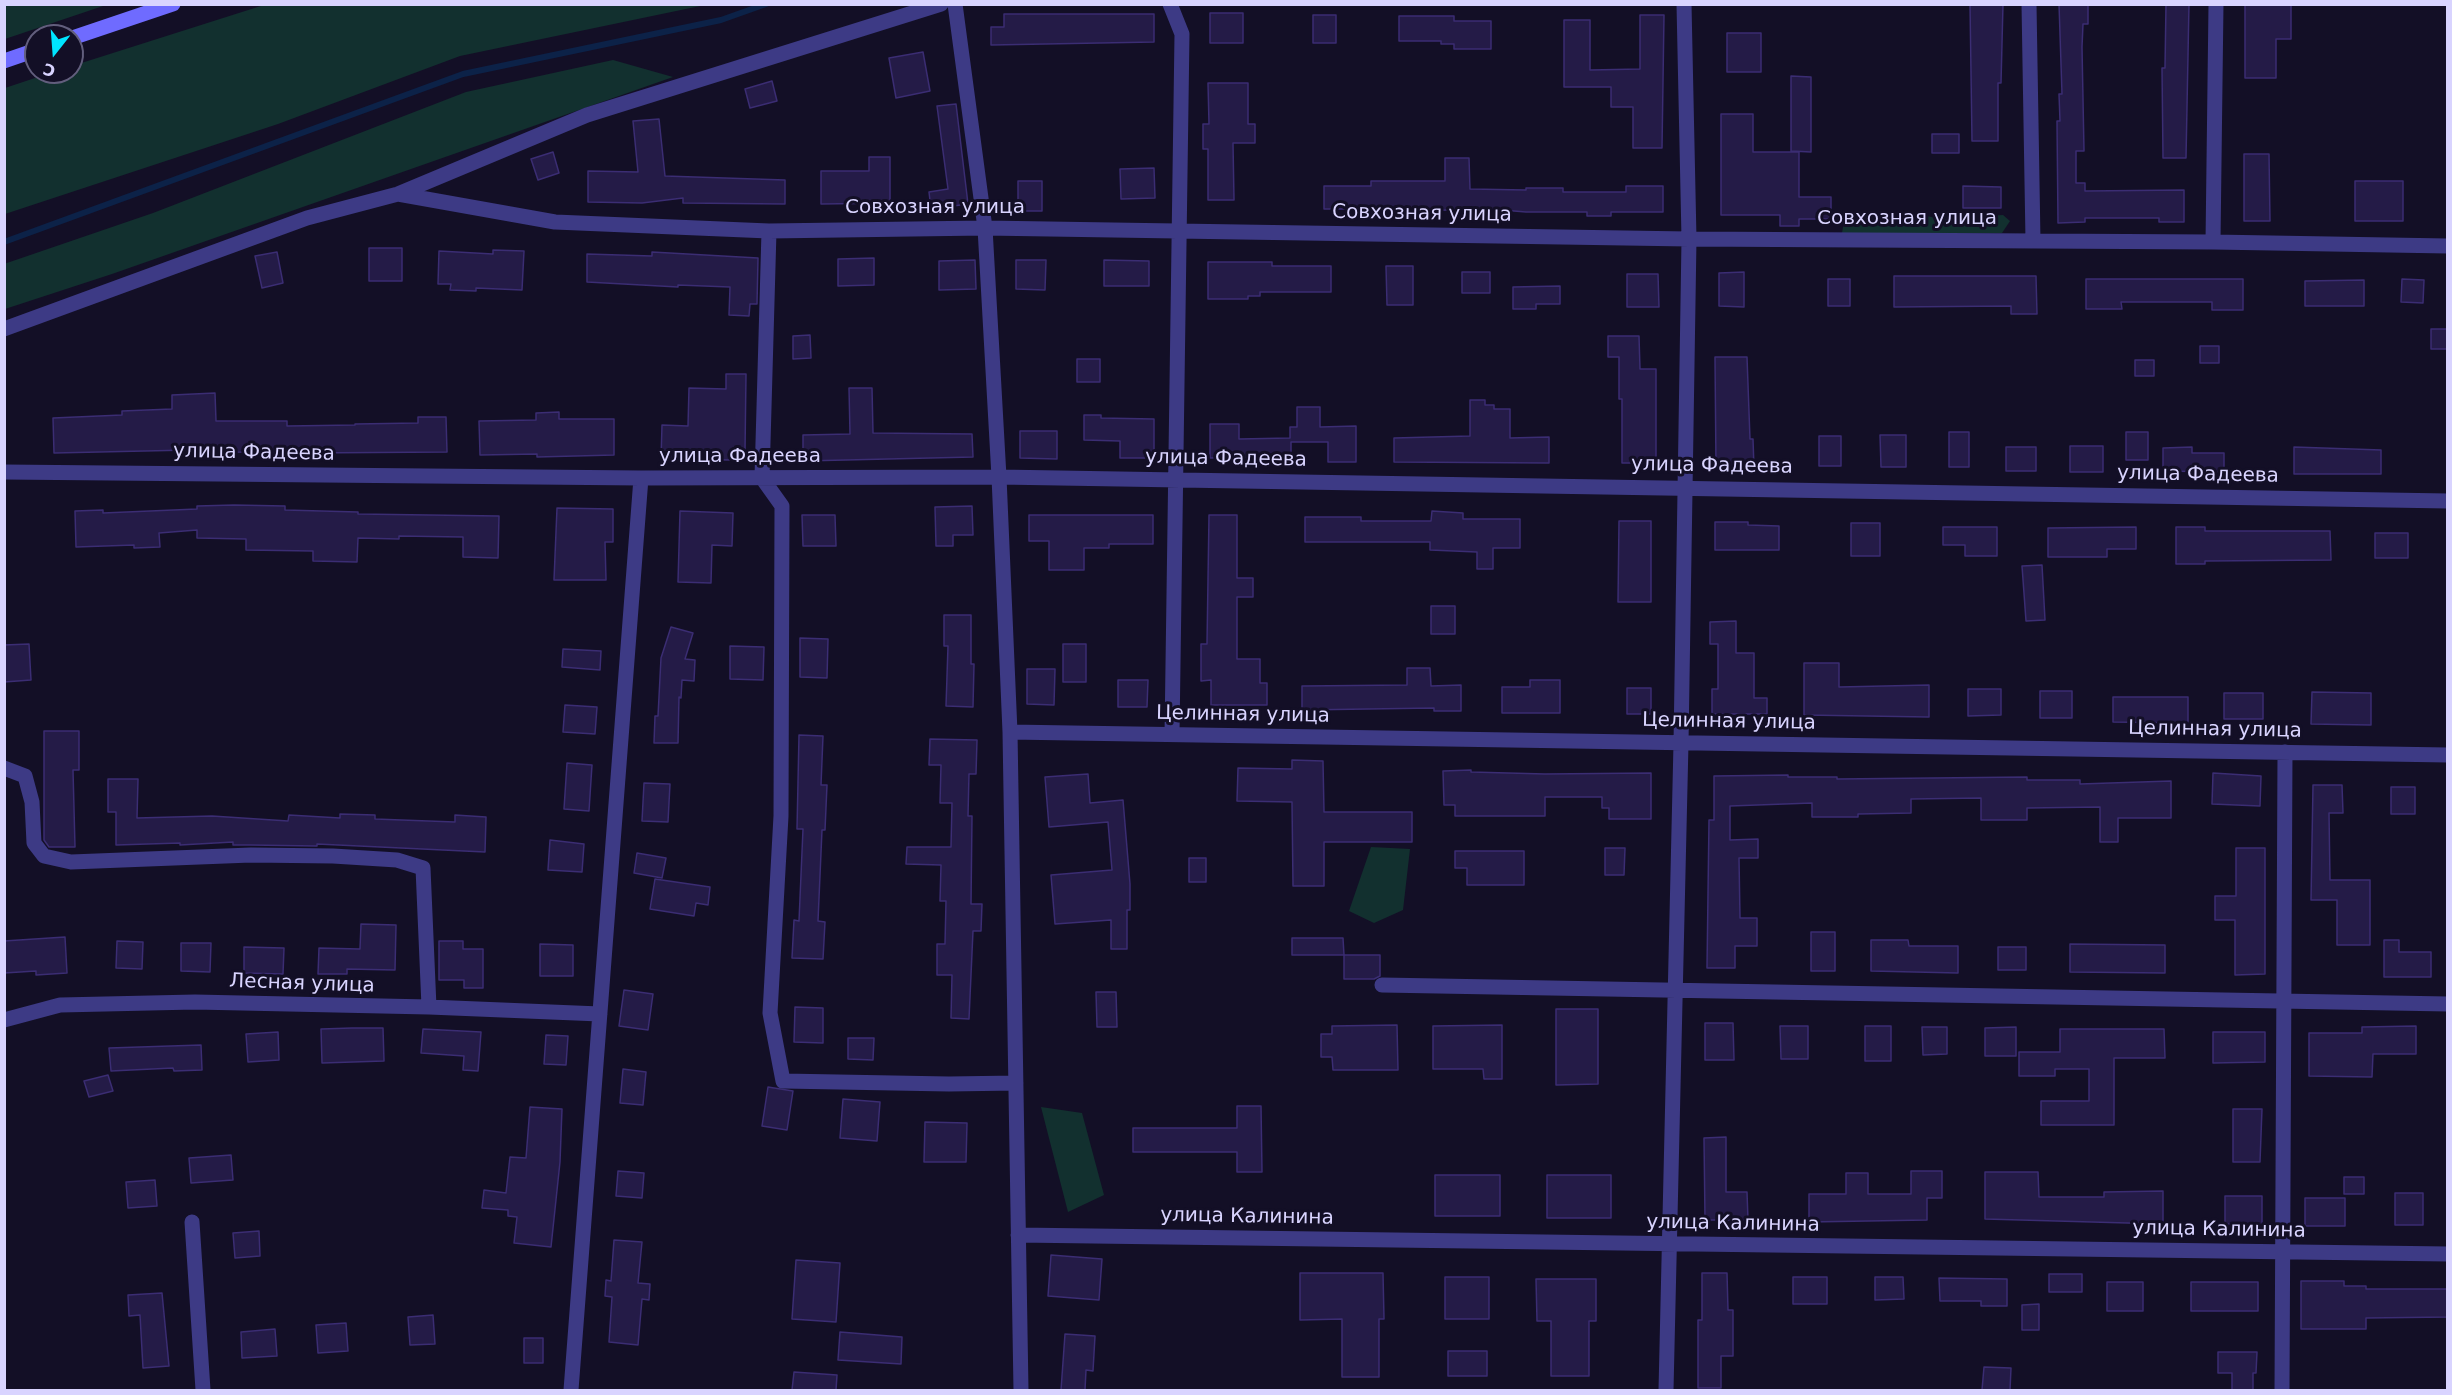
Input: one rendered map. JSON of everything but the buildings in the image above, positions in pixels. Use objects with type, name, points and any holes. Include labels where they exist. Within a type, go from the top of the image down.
[{"type":"main road","points":[[84,34],[173,4]]},
{"type":"main road","points":[[4,61],[24,54]]},
{"type":"street","points":[[4,329],[307,218],[398,194],[587,115],[941,4]]},
{"type":"street","points":[[954,4],[985,228],[999,477],[1010,732],[1020,1390]]},
{"type":"street","points":[[1170,4],[1182,34],[1172,734]]},
{"type":"street","points":[[1666,1390],[1681,743],[1689,239],[1684,4]]},
{"type":"street","points":[[2029,4],[2033,241]]},
{"type":"street","points":[[2213,242],[2216,4]]},
{"type":"street","name":"Совхозная улица","points":[[398,194],[555,222],[769,231],[985,228],[1689,239],[2213,242],[2448,246]]},
{"type":"street","points":[[769,231],[762,478],[782,506],[781,816],[770,1013],[783,1081],[1016,1083]]},
{"type":"street","name":"улица Фадеева","points":[[4,472],[641,478],[1174,479],[2448,501]]},
{"type":"street","points":[[571,1390],[641,478]]},
{"type":"street","name":"Целинная улица","points":[[1010,732],[2448,755]]},
{"type":"street","points":[[2282,1390],[2285,752]]},
{"type":"street","points":[[4,768],[25,777],[32,802],[34,843],[44,856],[71,862],[251,855],[333,856],[397,860],[423,868],[429,1007]]},
{"type":"street","points":[[1382,985],[2448,1004]]},
{"type":"street","name":"Лесная улица","points":[[4,1020],[60,1005],[195,1002],[429,1007],[600,1014]]},
{"type":"street","points":[[192,1222],[203,1390]]},
{"type":"street","name":"улица Калинина","points":[[1018,1235],[2448,1254]]},
{"type":"green space","points":[[5,4],[106,4],[50,24],[24,24],[24,33],[5,39]]},
{"type":"green space","points":[[264,4],[705,5],[460,56],[278,124],[5,214],[5,88],[24,82],[24,84],[84,84],[84,62]]},
{"type":"green space","points":[[613,60],[673,77],[112,274],[5,309],[4,264],[153,213],[466,92]]},
{"type":"green space","points":[[1896,214],[1922,215],[1941,219],[2003,215],[2010,221],[2002,233],[1842,233],[1844,221]]},
{"type":"green space","points":[[1371,847],[1410,849],[1403,910],[1374,923],[1349,911]]},
{"type":"green space","points":[[1041,1107],[1082,1113],[1104,1195],[1068,1212]]},
{"type":"waterway","points":[[4,242],[463,74],[721,20],[766,4]]}]
